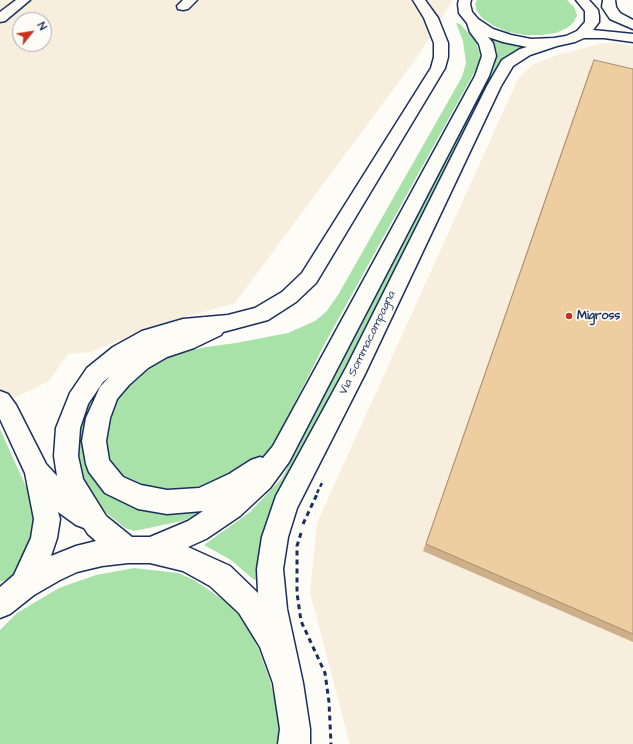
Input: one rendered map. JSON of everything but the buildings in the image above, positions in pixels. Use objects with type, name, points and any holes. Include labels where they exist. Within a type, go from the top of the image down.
[{"type":"street","points":[[0,18],[24,0]]},
{"type":"street","name":"Via Sommacampagna","points":[[281,454],[238,482],[200,500],[167,502],[138,497],[114,485],[98,464],[94,441],[98,418],[108,394],[120,378],[140,362],[159,351],[186,342],[228,323],[261,314],[289,297],[309,278],[438,68],[441,57],[441,43],[431,18],[419,0]]},
{"type":"street","name":"Via Sommacampagna","points":[[1,602],[24,585],[50,570],[76,559],[102,553],[139,550],[197,530],[231,508],[261,480],[281,454],[482,76],[489,56],[486,43],[477,32],[473,22],[466,13],[464,4],[465,0]]},
{"type":"street","points":[[609,0],[609,7],[615,16],[633,25]]},
{"type":"street","points":[[591,7],[612,25],[633,30]]},
{"type":"street","points":[[582,34],[592,22],[591,7]]},
{"type":"street","name":"Via Sommacampagna","points":[[473,22],[488,32],[508,39],[531,43],[554,42],[570,39],[582,34],[604,34],[633,38]]},
{"type":"street","name":"Via Sommacampagna","points":[[294,744],[295,729],[288,683],[273,609],[270,569],[275,537],[285,505],[354,374],[418,240],[494,86],[507,63],[525,52],[554,42]]},
{"type":"street","name":"Via Sommacampagna","points":[[97,525],[71,483],[66,456],[68,428],[78,400],[96,375],[120,353],[150,337],[183,327],[228,323]]},
{"type":"street","points":[[0,401],[8,412],[37,472]]},
{"type":"street","name":"Via Sommacampagna","points":[[37,472],[70,506],[97,525],[139,550],[186,559],[220,576],[250,603],[272,639],[288,683]]},
{"type":"street","name":"Via Sommacampagna","points":[[24,585],[38,558],[44,538],[47,519],[37,472]]},
{"type":"path","points":[[303,525],[326,475]]},
{"type":"path","points":[[301,532],[298,546],[296,572],[297,593],[301,621],[324,673],[329,702],[331,744]]},
{"type":"shaded area","points":[[0,0],[453,0],[418,56],[235,303],[153,326],[91,352],[68,354],[49,381],[0,405]]},
{"type":"shaded area","points":[[603,43],[633,46],[633,744],[350,744],[310,593],[317,523],[518,79],[532,65],[557,55]]},
{"type":"green space","points":[[477,0],[567,0],[574,7],[577,15],[574,22],[567,28],[556,33],[525,35],[508,32],[483,19],[477,11],[475,4]]},
{"type":"green space","points":[[456,23],[460,24],[476,41],[481,60],[324,345],[273,446],[260,462],[212,488],[172,496],[119,478],[108,459],[105,445],[105,427],[113,406],[127,384],[157,360],[206,347],[288,333],[315,321],[326,312],[338,295],[462,77],[466,63],[463,41]]},
{"type":"green space","points":[[493,37],[528,45],[517,50],[500,65],[301,453],[258,578],[256,580],[253,579],[231,560],[204,545],[250,512],[282,478],[494,67],[497,53],[491,39]]},
{"type":"green space","points":[[125,368],[94,472],[202,511],[201,513],[182,521],[134,531],[125,528],[104,511],[92,499],[82,484],[75,438],[86,403],[108,372]]},
{"type":"green space","points":[[0,429],[37,511],[28,561],[8,579],[0,582]]},
{"type":"green space","points":[[134,568],[178,573],[194,580],[228,603],[246,622],[259,650],[270,681],[279,718],[278,744],[0,744],[0,630],[17,613],[59,588],[96,575]]},
{"type":"place","name":"Migross","points":[[569,316]]}]
